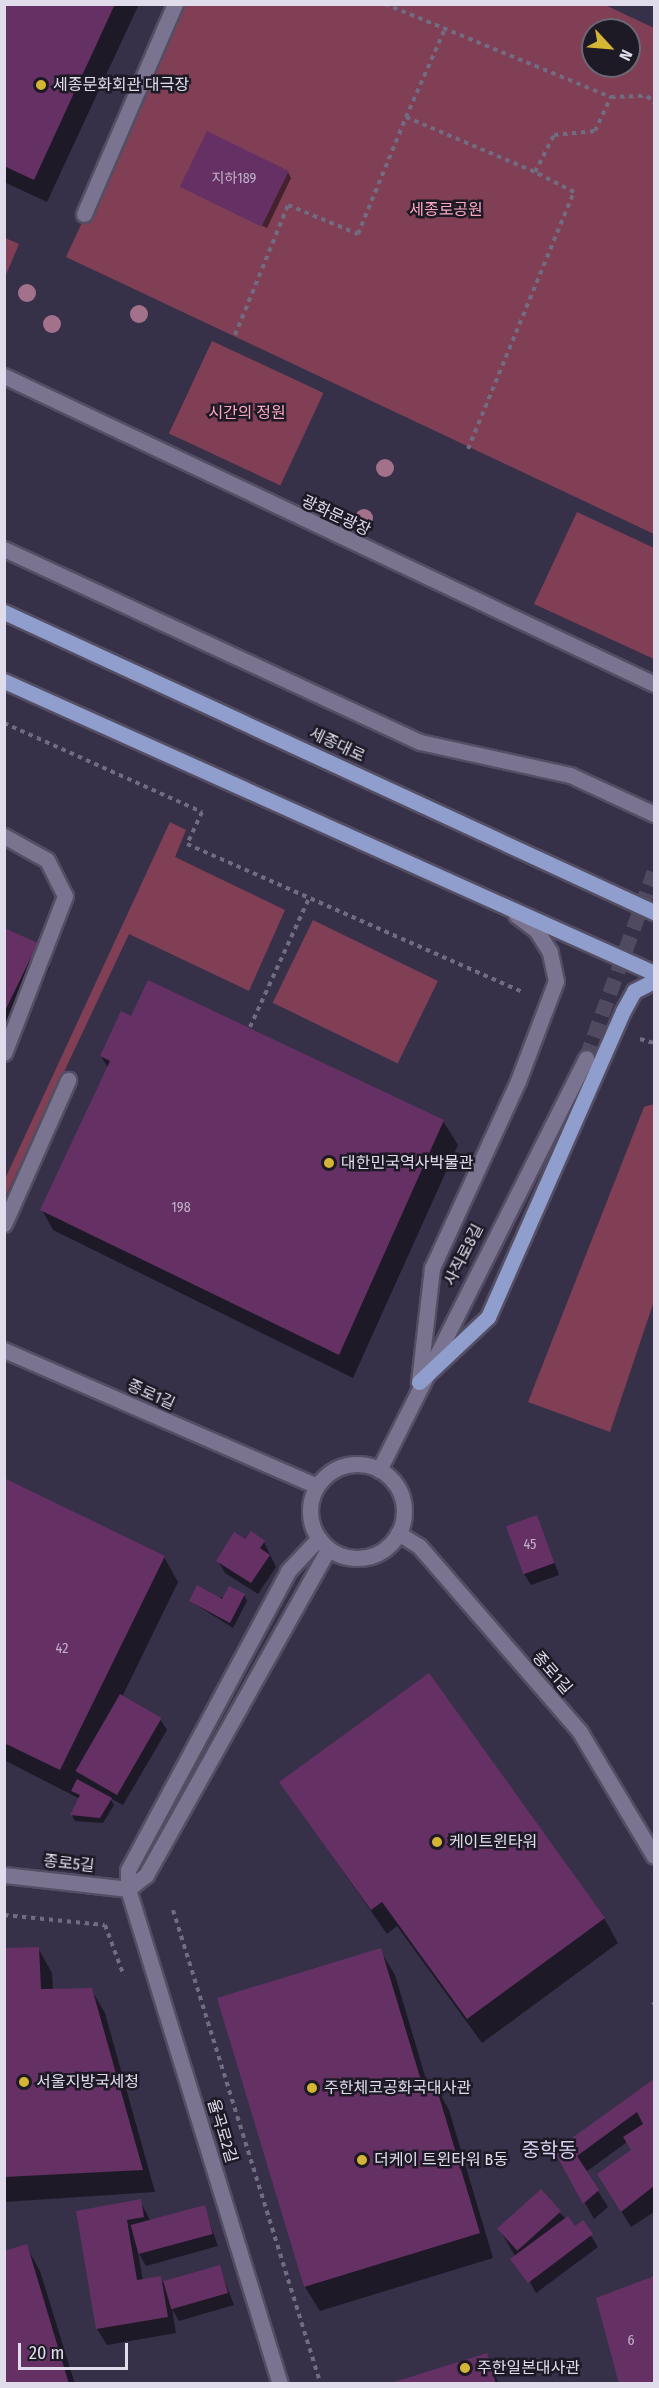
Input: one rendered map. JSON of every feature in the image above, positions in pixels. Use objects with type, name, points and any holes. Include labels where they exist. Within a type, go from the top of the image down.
[{"type":"main road","name":"세종대로","points":[[4,612],[654,912]]},
{"type":"main road","points":[[4,681],[654,973]]},
{"type":"main road","points":[[419,1382],[488,1317],[623,1011],[634,991],[654,981]]},
{"type":"street","points":[[84,214],[175,4]]},
{"type":"street","name":"광화문광장","points":[[4,376],[654,684]]},
{"type":"street","points":[[4,549],[420,742],[570,775],[654,814]]},
{"type":"street","points":[[4,836],[48,860],[65,896],[4,1053]]},
{"type":"street","points":[[419,1382],[432,1268],[518,1081],[556,981],[550,952],[536,930],[502,904]]},
{"type":"street","name":"사직로8길","points":[[380,1470],[419,1382],[586,1058]]},
{"type":"street","points":[[4,1224],[68,1080]]},
{"type":"street","name":"종로1길","points":[[4,1350],[317,1486]]},
{"type":"street","points":[[338,1468],[380,1470],[399,1491],[403,1519],[398,1533],[367,1558],[323,1544],[310,1513],[317,1486],[338,1468]]},
{"type":"street","name":"종로1길","points":[[398,1533],[419,1546],[579,1732],[654,1856]]},
{"type":"street","points":[[129,1888],[146,1875],[323,1544]]},
{"type":"street","points":[[129,1888],[128,1870],[288,1571],[323,1544]]},
{"type":"street","name":"종로5길","points":[[4,1875],[129,1888]]},
{"type":"street","name":"율곡로2길","points":[[129,1888],[280,2384]]},
{"type":"path","points":[[385,4],[444,31],[611,97],[647,96],[654,103]]},
{"type":"path","points":[[235,335],[288,206],[358,234],[444,31]]},
{"type":"path","points":[[535,172],[555,135],[596,131],[611,97]]},
{"type":"path","points":[[406,117],[535,172],[574,192],[468,449]]},
{"type":"path","points":[[4,723],[202,812],[187,844],[310,896],[521,991]]},
{"type":"path","points":[[250,1027],[310,896]]},
{"type":"path","points":[[639,1039],[654,1043]]},
{"type":"path","points":[[173,1910],[321,2384]]},
{"type":"green space","name":"세종로공원","points":[[603,4],[633,18],[581,18],[581,78],[641,78],[641,22],[654,28],[654,534],[66,257],[183,5]]},
{"type":"green space","points":[[5,238],[19,244],[5,277]]},
{"type":"green space","name":"시간의 정원","points":[[212,341],[323,393],[280,485],[169,433]]},
{"type":"green space","points":[[577,512],[654,548],[654,659],[534,604]]},
{"type":"green space","points":[[170,822],[186,830],[175,857],[285,910],[249,991],[129,934],[5,1197],[5,1179]]},
{"type":"green space","points":[[313,920],[438,981],[398,1064],[273,1003]]},
{"type":"green space","points":[[654,1104],[654,1301],[610,1432],[528,1402],[644,1107]]},
{"type":"building","name":"세종문화회관 대극장","points":[[4,4],[115,4],[34,180],[4,166]]},
{"type":"building","points":[[207,131],[289,171],[262,227],[180,187]]},
{"type":"building","points":[[4,928],[38,943],[4,1013]]},
{"type":"building","name":"대한민국역사박물관","points":[[148,980],[444,1120],[339,1355],[40,1210],[110,1061],[100,1056],[121,1011],[131,1016]]},
{"type":"building","points":[[4,1478],[165,1556],[60,1770],[4,1743]]},
{"type":"building","points":[[537,1515],[554,1563],[523,1574],[506,1526]]},
{"type":"building","points":[[251,1531],[265,1541],[260,1548],[270,1555],[251,1583],[216,1561],[234,1532],[245,1539]]},
{"type":"building","points":[[197,1585],[222,1599],[229,1586],[245,1594],[230,1623],[189,1601]]},
{"type":"building","name":"케이트윈타워","points":[[429,1673],[605,1918],[467,2019],[382,1902],[371,1910],[279,1782]]},
{"type":"building","points":[[120,1694],[162,1718],[117,1795],[76,1771]]},
{"type":"building","points":[[77,1779],[112,1798],[100,1818],[70,1815],[80,1795],[71,1791]]},
{"type":"building","points":[[39,1947],[41,1989],[92,1988],[143,2170],[4,2177],[4,1948]]},
{"type":"building","name":"더케이 트윈타워 B동","points":[[381,1948],[423,2087],[435,2083],[480,2233],[304,2287],[217,1998]]},
{"type":"building","points":[[654,2079],[654,2186],[621,2212],[597,2174],[631,2150],[623,2137],[643,2124],[637,2112],[577,2156],[599,2190],[583,2204],[554,2151]]},
{"type":"building","points":[[541,2189],[561,2211],[517,2251],[497,2228]]},
{"type":"building","points":[[141,2199],[144,2217],[127,2220],[137,2280],[161,2276],[168,2317],[96,2329],[76,2211]]},
{"type":"building","points":[[205,2205],[213,2234],[138,2254],[131,2225]]},
{"type":"building","points":[[568,2216],[575,2226],[583,2220],[593,2234],[528,2283],[510,2259]]},
{"type":"building","points":[[27,2244],[69,2384],[4,2384],[4,2251]]},
{"type":"building","points":[[220,2265],[228,2293],[171,2309],[163,2281]]},
{"type":"building","points":[[654,2276],[654,2384],[619,2384],[596,2298]]},
{"type":"building","name":"주한일본대사관","points":[[487,2353],[496,2384],[391,2384],[391,2383]]},
{"type":"tunnel","points":[[586,1058],[654,872]]},
{"type":"place","name":"세종문화회관 대극장","points":[[41,85]]},
{"type":"place","name":"대한민국역사박물관","points":[[329,1163]]},
{"type":"place","name":"케이트윈타워","points":[[437,1842]]},
{"type":"place","name":"서울지방국세청","points":[[24,2082]]},
{"type":"place","name":"주한체코공화국대사관","points":[[312,2088]]},
{"type":"place","name":"더케이 트윈타워 B동","points":[[362,2160]]},
{"type":"place","name":"주한일본대사관","points":[[465,2368]]},
{"type":"district","name":"중학동","points":[[549,2150]]}]
